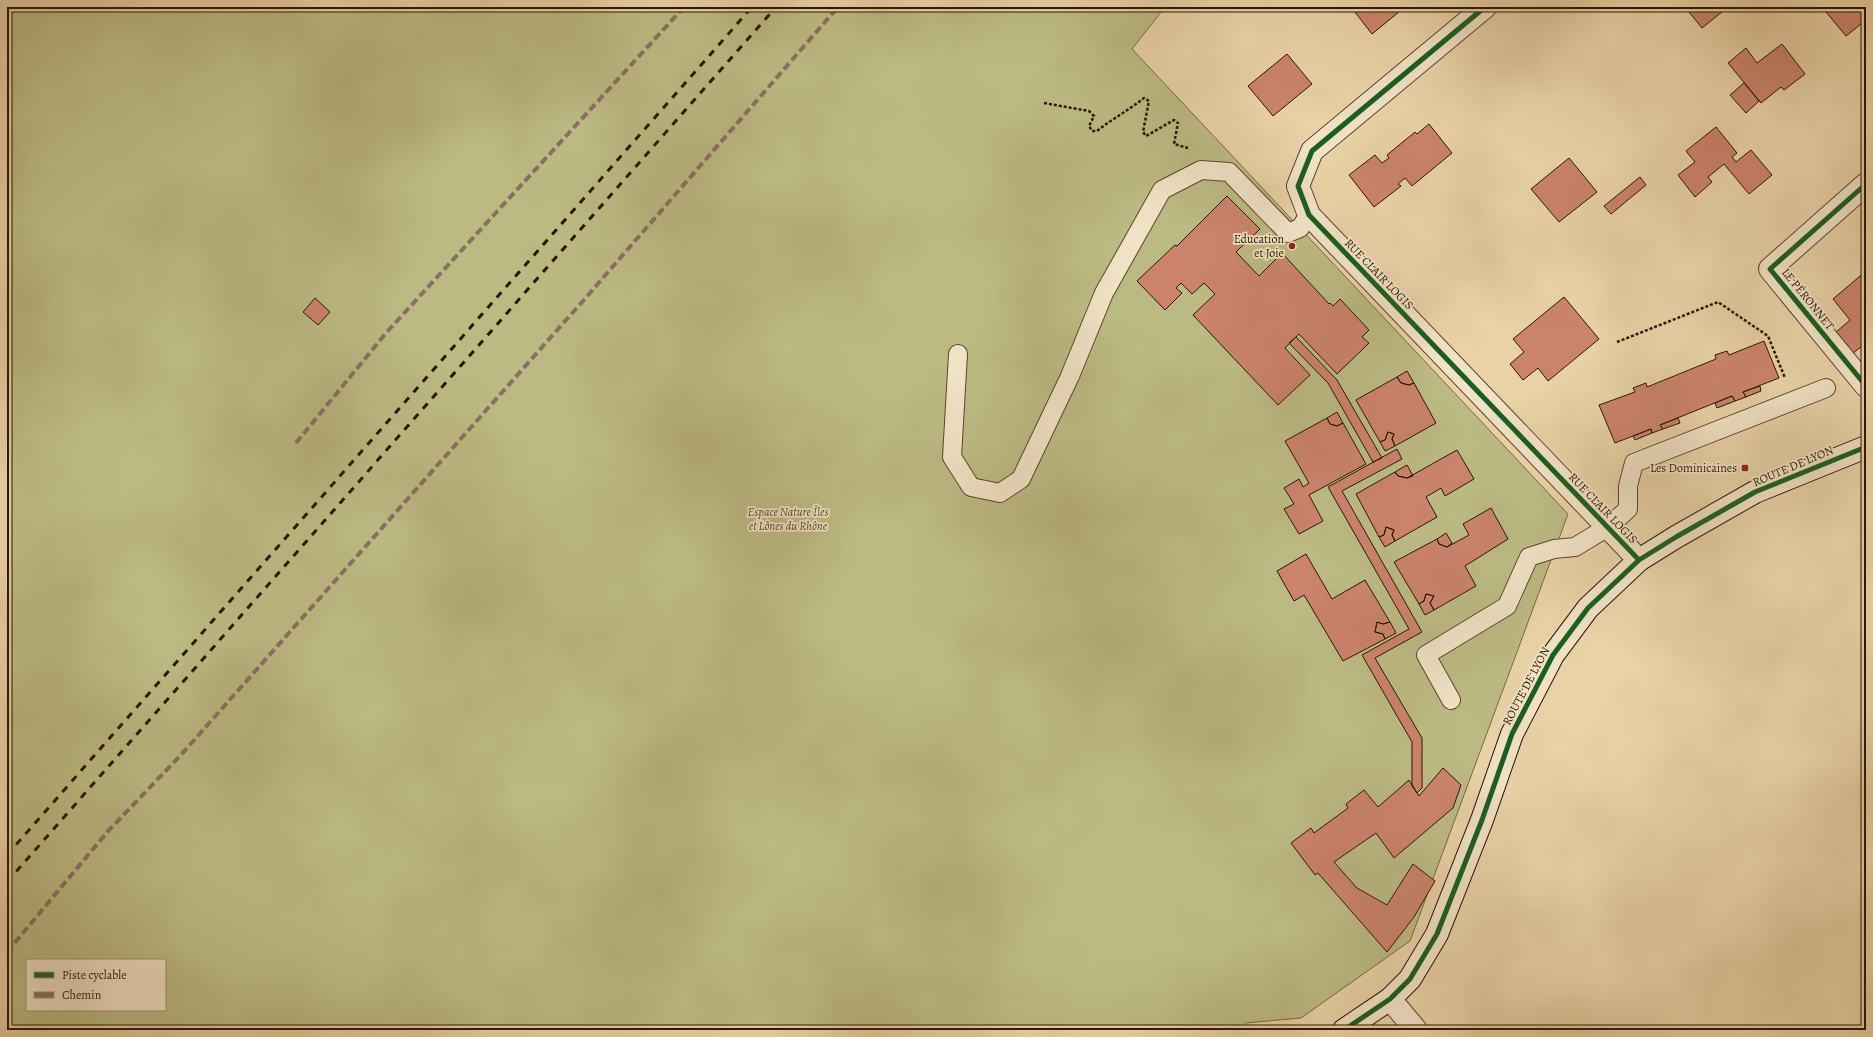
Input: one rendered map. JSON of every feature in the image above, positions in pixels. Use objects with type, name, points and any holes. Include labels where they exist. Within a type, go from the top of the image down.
[{"type":"street","name":"RUE CLAIR LOGIS","points":[[1485,7],[1312,151],[1298,186],[1309,215],[1639,560]]},
{"type":"street","name":"LE PÉRONNET","points":[[1866,184],[1770,269],[1866,386]]},
{"type":"street","name":"ROUTE DE LYON","points":[[1344,1030],[1390,999],[1410,979],[1437,934],[1482,820],[1512,734],[1552,655],[1588,608],[1639,560],[1755,492],[1866,447]]},
{"type":"street","points":[[1390,999],[1416,1030]]},
{"type":"lane","points":[[958,354],[952,457],[971,487],[1000,493],[1020,479],[1070,376],[1104,293],[1162,190],[1201,170],[1229,172],[1288,233],[1300,228],[1309,215]]},
{"type":"lane","points":[[1451,700],[1426,655],[1507,606],[1529,557],[1554,549],[1575,547],[1608,527],[1628,509],[1628,486],[1634,463],[1826,388]]},
{"type":"path","points":[[1044,103],[1089,112],[1094,116],[1089,126],[1092,131],[1097,131],[1144,98],[1149,101],[1143,132],[1146,136],[1174,120],[1178,123],[1174,144],[1193,150],[1201,170]]},
{"type":"path","points":[[1617,342],[1718,302],[1768,336],[1794,400]]},
{"type":"green space","name":"Espace Nature Îles et Lônes du Rhône","points":[[7,7],[1165,7],[1132,49],[1568,514],[1410,941],[1301,1018],[1246,1023],[1242,1028],[1216,1030],[7,1030]]},
{"type":"building","points":[[1351,7],[1405,7],[1372,34]]},
{"type":"building","points":[[1685,7],[1728,7],[1702,28]]},
{"type":"building","points":[[1822,7],[1866,7],[1866,20],[1846,36]]},
{"type":"building","points":[[1782,44],[1805,74],[1784,90],[1781,87],[1761,103],[1728,63],[1746,48],[1757,63]]},
{"type":"building","points":[[1287,54],[1312,84],[1273,116],[1248,86]]},
{"type":"building","points":[[1744,83],[1759,101],[1746,113],[1730,95]]},
{"type":"building","points":[[1429,124],[1452,153],[1412,186],[1405,178],[1398,184],[1401,186],[1374,207],[1349,175],[1375,155],[1382,163],[1389,158],[1387,155],[1415,132],[1417,134]]},
{"type":"building","points":[[1716,127],[1737,153],[1732,157],[1736,162],[1751,150],[1772,175],[1749,194],[1724,164],[1708,177],[1712,182],[1695,197],[1678,175],[1695,162],[1686,151]]},
{"type":"building","points":[[1569,158],[1597,192],[1559,222],[1531,189]]},
{"type":"building","points":[[1640,177],[1646,185],[1611,214],[1604,206]]},
{"type":"building","points":[[1227,196],[1260,229],[1236,252],[1259,276],[1282,253],[1329,304],[1330,303],[1333,306],[1340,299],[1369,330],[1362,337],[1369,343],[1337,374],[1299,334],[1285,348],[1310,375],[1278,405],[1193,315],[1215,294],[1204,283],[1192,294],[1181,283],[1176,288],[1182,293],[1165,310],[1137,281],[1175,245],[1177,246]]},
{"type":"building","points":[[1866,271],[1866,343],[1852,354],[1835,333],[1850,320],[1833,299]]},
{"type":"building","points":[[1564,297],[1599,339],[1548,381],[1538,368],[1523,380],[1510,364],[1524,352],[1513,339]]},
{"type":"building","points":[[315,298],[330,312],[318,325],[303,312]]},
{"type":"building","points":[[1296,337],[1337,380],[1382,458],[1373,462],[1328,383],[1289,343]]},
{"type":"building","points":[[1764,341],[1779,378],[1743,392],[1746,397],[1735,401],[1732,396],[1660,425],[1663,429],[1652,433],[1651,429],[1615,443],[1599,405],[1635,392],[1633,388],[1646,383],[1647,387],[1716,359],[1715,355],[1727,351],[1729,355]]},
{"type":"building","points":[[1407,371],[1414,383],[1409,385],[1401,383],[1397,377]]},
{"type":"building","points":[[1397,377],[1401,383],[1409,385],[1414,383],[1436,423],[1395,446],[1392,439],[1394,434],[1388,432],[1385,440],[1380,442],[1356,400]]},
{"type":"building","points":[[1760,386],[1761,391],[1746,397],[1743,392]]},
{"type":"building","points":[[1732,396],[1735,401],[1717,408],[1715,403]]},
{"type":"building","points":[[1337,412],[1343,423],[1337,426],[1330,424],[1327,418]]},
{"type":"building","points":[[1327,418],[1330,424],[1337,426],[1343,423],[1366,464],[1309,495],[1323,521],[1299,534],[1284,509],[1294,504],[1284,488],[1299,479],[1303,487],[1309,483],[1285,441]]},
{"type":"building","points":[[1678,418],[1680,423],[1663,429],[1660,425]]},
{"type":"building","points":[[1651,429],[1652,433],[1635,440],[1633,436]]},
{"type":"building","points":[[1388,432],[1394,434],[1392,439],[1395,446],[1385,451],[1380,442],[1385,440]]},
{"type":"building","points":[[1397,449],[1402,459],[1342,491],[1422,632],[1375,658],[1422,738],[1422,788],[1417,793],[1412,786],[1412,742],[1362,655],[1409,629],[1328,487]]},
{"type":"building","points":[[1457,450],[1474,479],[1445,496],[1441,488],[1426,497],[1437,517],[1395,541],[1392,535],[1394,530],[1386,527],[1384,535],[1379,537],[1356,494],[1395,472],[1398,476],[1407,478]]},
{"type":"building","points":[[1407,465],[1413,476],[1407,478],[1398,476],[1395,472]]},
{"type":"building","points":[[1491,508],[1508,539],[1465,566],[1476,586],[1434,610],[1430,603],[1434,596],[1426,594],[1424,601],[1419,604],[1394,562],[1437,539],[1439,544],[1447,547],[1469,535],[1463,524]]},
{"type":"building","points":[[1386,527],[1394,530],[1392,535],[1395,541],[1385,547],[1379,537],[1384,535]]},
{"type":"building","points":[[1446,533],[1452,543],[1447,547],[1439,544],[1437,539]]},
{"type":"building","points":[[1306,554],[1332,599],[1365,580],[1390,622],[1383,624],[1377,622],[1375,632],[1383,634],[1385,639],[1343,661],[1304,595],[1294,601],[1277,571]]},
{"type":"building","points":[[1426,594],[1434,596],[1430,603],[1434,610],[1425,615],[1419,604],[1424,601]]},
{"type":"building","points":[[1377,622],[1383,624],[1390,622],[1396,633],[1385,639],[1383,634],[1375,632]]},
{"type":"building","points":[[1443,768],[1461,785],[1453,808],[1394,858],[1376,833],[1334,862],[1357,888],[1387,905],[1413,864],[1435,881],[1414,917],[1387,952],[1318,873],[1315,875],[1291,843],[1311,828],[1314,833],[1348,808],[1346,804],[1364,790],[1378,807],[1409,780],[1419,796]]},
{"type":"railway","points":[[7,855],[752,7]]},
{"type":"railway","points":[[7,882],[776,7]]},
{"type":"marked path","points":[[296,443],[386,333],[684,7]]},
{"type":"marked path","points":[[7,952],[109,830],[180,756],[582,302],[838,7]]},
{"type":"cycle path","points":[[1485,7],[1312,151],[1298,186],[1309,215],[1639,560]]},
{"type":"cycle path","points":[[1866,184],[1770,269],[1866,386]]},
{"type":"cycle path","points":[[1344,1030],[1390,999],[1410,979],[1437,934],[1482,820],[1512,734],[1553,655],[1588,608],[1639,560],[1676,537],[1755,492],[1866,447]]},
{"type":"place","name":"Education et Joie","points":[[1292,246]]},
{"type":"place","name":"Les Dominicaines","points":[[1745,468]]}]
